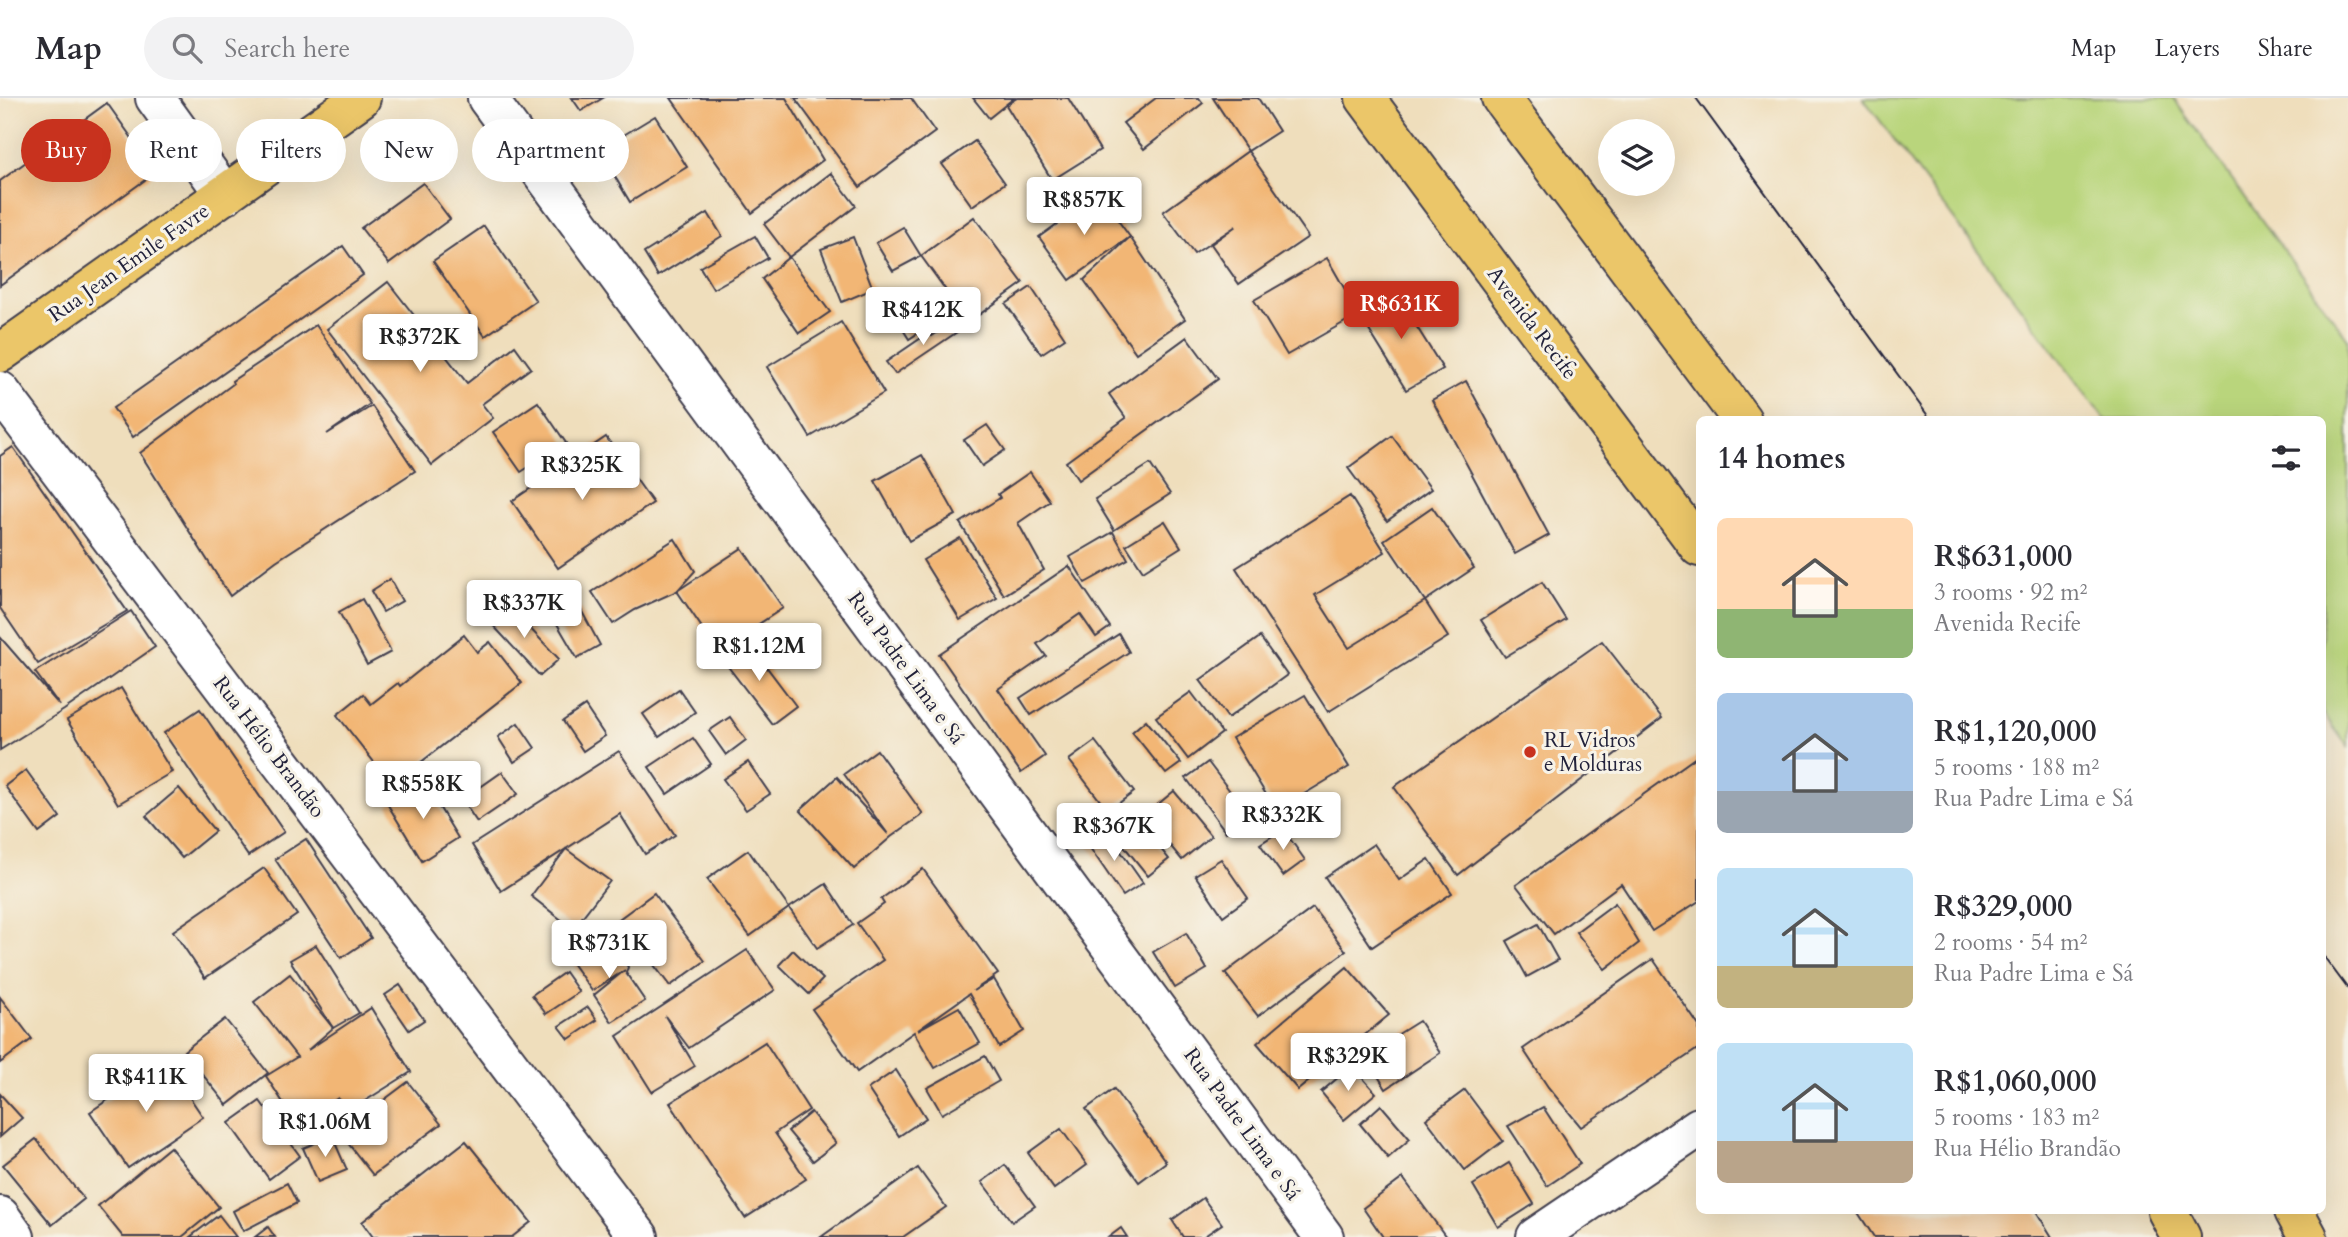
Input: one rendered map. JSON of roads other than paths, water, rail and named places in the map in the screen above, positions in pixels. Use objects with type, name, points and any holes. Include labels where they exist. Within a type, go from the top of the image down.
[{"type":"main road","name":"Rua Jean Emile Favre","points":[[0,353],[361,98]]},
{"type":"main road","name":"Avenida Recife","points":[[1365,98],[1696,543]]},
{"type":"main road","points":[[1501,98],[1739,416]]},
{"type":"main road","points":[[2170,1214],[2181,1237]]},
{"type":"main road","points":[[2296,1214],[2308,1237]]},
{"type":"street","name":"Rua Padre Lima e Sá","points":[[487,98],[1324,1237]]},
{"type":"street","points":[[159,104],[225,195]]},
{"type":"street","name":"Rua Hélio Brandão","points":[[0,391],[639,1237]]},
{"type":"street","points":[[1536,1237],[1696,1129]]},
{"type":"street","points":[[0,1216],[15,1237]]},
{"type":"tram line","points":[[1696,98],[1928,416]]},
{"type":"tram line","points":[[2326,959],[2348,989]]},
{"type":"place","name":"RL Vidros e Molduras","points":[[1530,752]]}]
